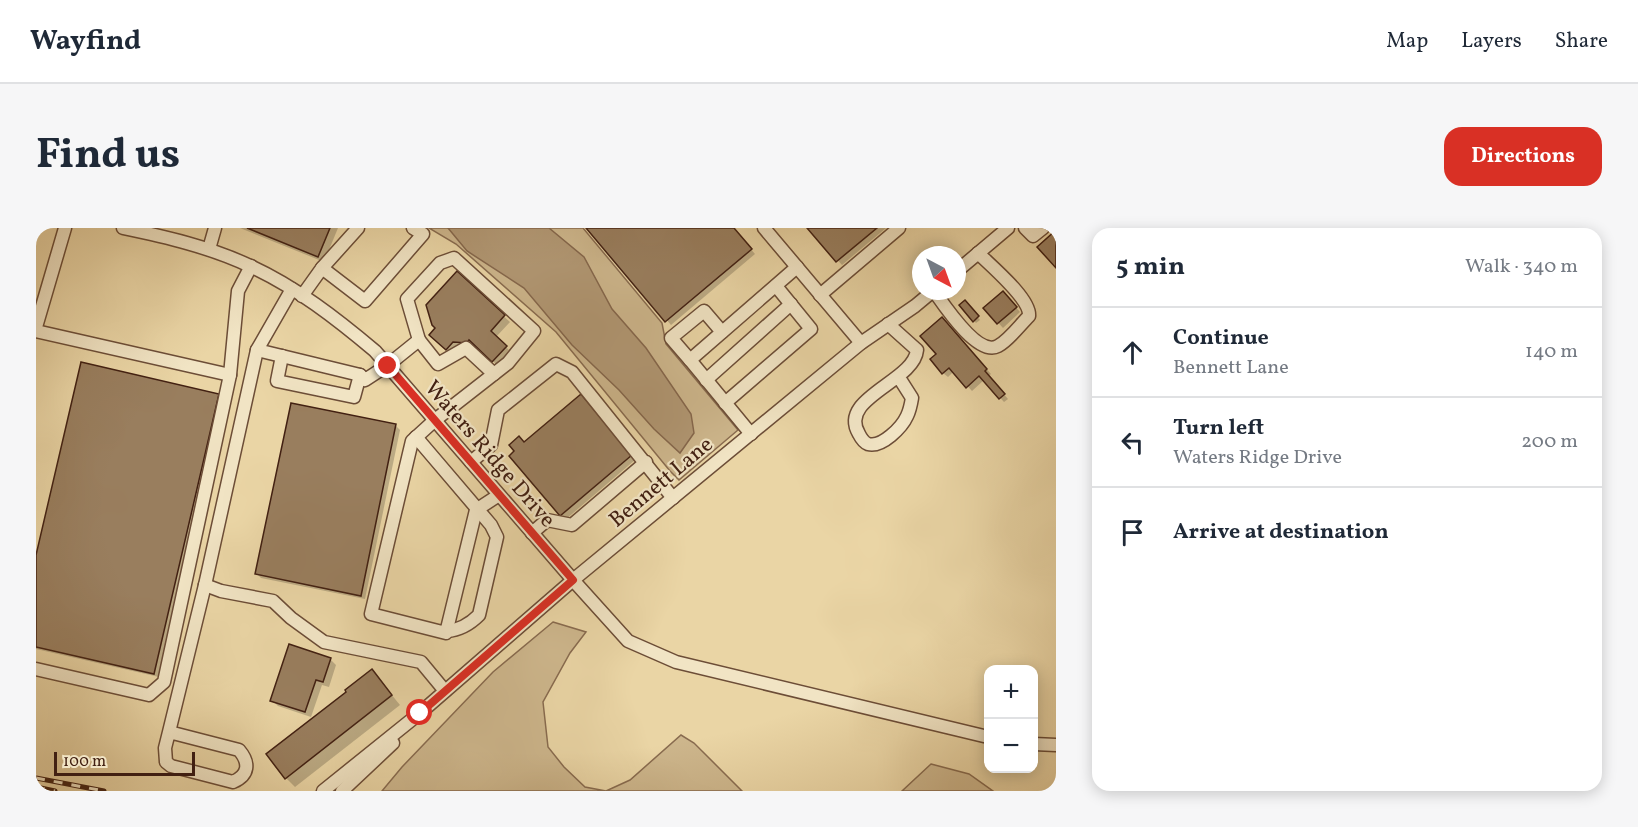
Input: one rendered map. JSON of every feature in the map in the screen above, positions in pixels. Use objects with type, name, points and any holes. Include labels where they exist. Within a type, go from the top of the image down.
[{"type":"street","points":[[65,228],[36,329],[230,375]]},
{"type":"street","name":"Waters Ridge Drive","points":[[123,228],[153,231],[209,249],[251,266],[297,293],[350,329],[375,351],[573,580],[628,640],[676,662],[984,736]]},
{"type":"street","points":[[209,249],[214,228]]},
{"type":"street","points":[[169,732],[239,750],[247,762],[247,771],[233,782],[171,766],[166,762],[165,748],[205,585],[257,350],[297,293],[358,228]]},
{"type":"street","points":[[322,268],[365,301],[423,234],[413,228]]},
{"type":"street","points":[[764,228],[861,343]]},
{"type":"street","points":[[820,295],[900,228]]},
{"type":"street","points":[[966,264],[1008,228]]},
{"type":"street","points":[[1025,228],[1033,236],[1043,228]]},
{"type":"street","points":[[940,300],[949,313],[986,348],[997,347],[1029,316],[1029,309],[1023,299],[978,254]]},
{"type":"street","points":[[416,436],[476,510],[491,525],[497,537],[479,615],[473,621],[446,633],[371,614],[412,441],[416,436],[435,420],[494,374],[508,363],[534,331],[454,258],[440,263],[407,299],[419,340],[438,364],[466,348],[494,374]]},
{"type":"street","points":[[36,669],[149,695],[164,682],[230,375],[238,291],[251,266]]},
{"type":"street","points":[[690,360],[797,267]]},
{"type":"street","points":[[725,403],[811,329],[776,286]]},
{"type":"street","name":"Bennett Lane","points":[[323,791],[420,713],[573,580],[861,343],[921,300]]},
{"type":"street","points":[[706,380],[791,304]]},
{"type":"street","points":[[722,332],[704,311],[671,338],[751,434]]},
{"type":"street","points":[[888,324],[917,350],[916,357],[898,376],[868,398],[858,411],[854,421],[857,431],[865,442],[871,445],[889,437],[906,418],[912,398],[898,376]]},
{"type":"street","points":[[257,350],[360,375],[365,380],[388,366],[419,340]]},
{"type":"street","points":[[282,356],[277,381],[354,397],[360,375]]},
{"type":"street","points":[[471,462],[491,445],[498,410],[555,364],[572,372],[673,498]]},
{"type":"street","points":[[532,533],[547,520],[572,525],[646,462]]},
{"type":"street","points":[[447,631],[476,510],[499,495]]},
{"type":"street","points":[[205,585],[221,591],[273,601],[291,618],[324,642],[421,662],[445,691]]},
{"type":"street","name":"Bennett Lane","points":[[342,791],[383,754],[420,713]]},
{"type":"street","points":[[1038,744],[1056,745]]},
{"type":"shaded area","points":[[429,228],[583,228],[662,323],[666,344],[738,430],[679,480],[556,332],[456,244]]},
{"type":"shaded area","points":[[448,228],[549,228],[584,257],[612,309],[646,348],[691,414],[694,433],[680,453],[572,345],[524,288],[467,251]]},
{"type":"shaded area","points":[[553,622],[586,632],[570,653],[543,702],[548,747],[564,767],[585,787],[606,791],[382,791],[493,672]]},
{"type":"shaded area","points":[[681,735],[694,743],[742,791],[606,791],[630,780]]},
{"type":"shaded area","points":[[931,764],[969,774],[993,791],[902,791]]},
{"type":"building","points":[[247,228],[330,228],[318,257]]},
{"type":"building","points":[[586,228],[734,228],[752,249],[665,322]]},
{"type":"building","points":[[807,228],[877,228],[836,262]]},
{"type":"building","points":[[1056,230],[1056,268],[1037,247]]},
{"type":"building","points":[[457,271],[505,315],[491,331],[507,346],[492,362],[469,340],[467,343],[453,342],[446,350],[429,335],[435,328],[426,305]]},
{"type":"building","points":[[1003,291],[1017,307],[997,324],[983,308]]},
{"type":"building","points":[[965,300],[979,316],[973,322],[959,305]]},
{"type":"building","points":[[942,317],[987,369],[985,371],[1005,394],[999,399],[979,376],[966,388],[949,368],[942,374],[930,359],[936,354],[920,336]]},
{"type":"building","points":[[81,362],[219,394],[154,674],[36,647],[36,555]]},
{"type":"building","points":[[581,394],[632,455],[560,516],[509,456],[514,451],[509,445],[519,436],[524,442]]},
{"type":"building","points":[[291,403],[396,424],[361,596],[255,574]]},
{"type":"building","points":[[289,644],[331,658],[323,682],[316,680],[305,712],[270,701]]},
{"type":"building","points":[[372,669],[392,695],[285,779],[266,754]]},
{"type":"railway","points":[[36,778],[104,791]]},
{"type":"railway","points":[[36,787],[55,791]]},
{"type":"route","points":[[388,366],[573,580],[420,713]]}]
